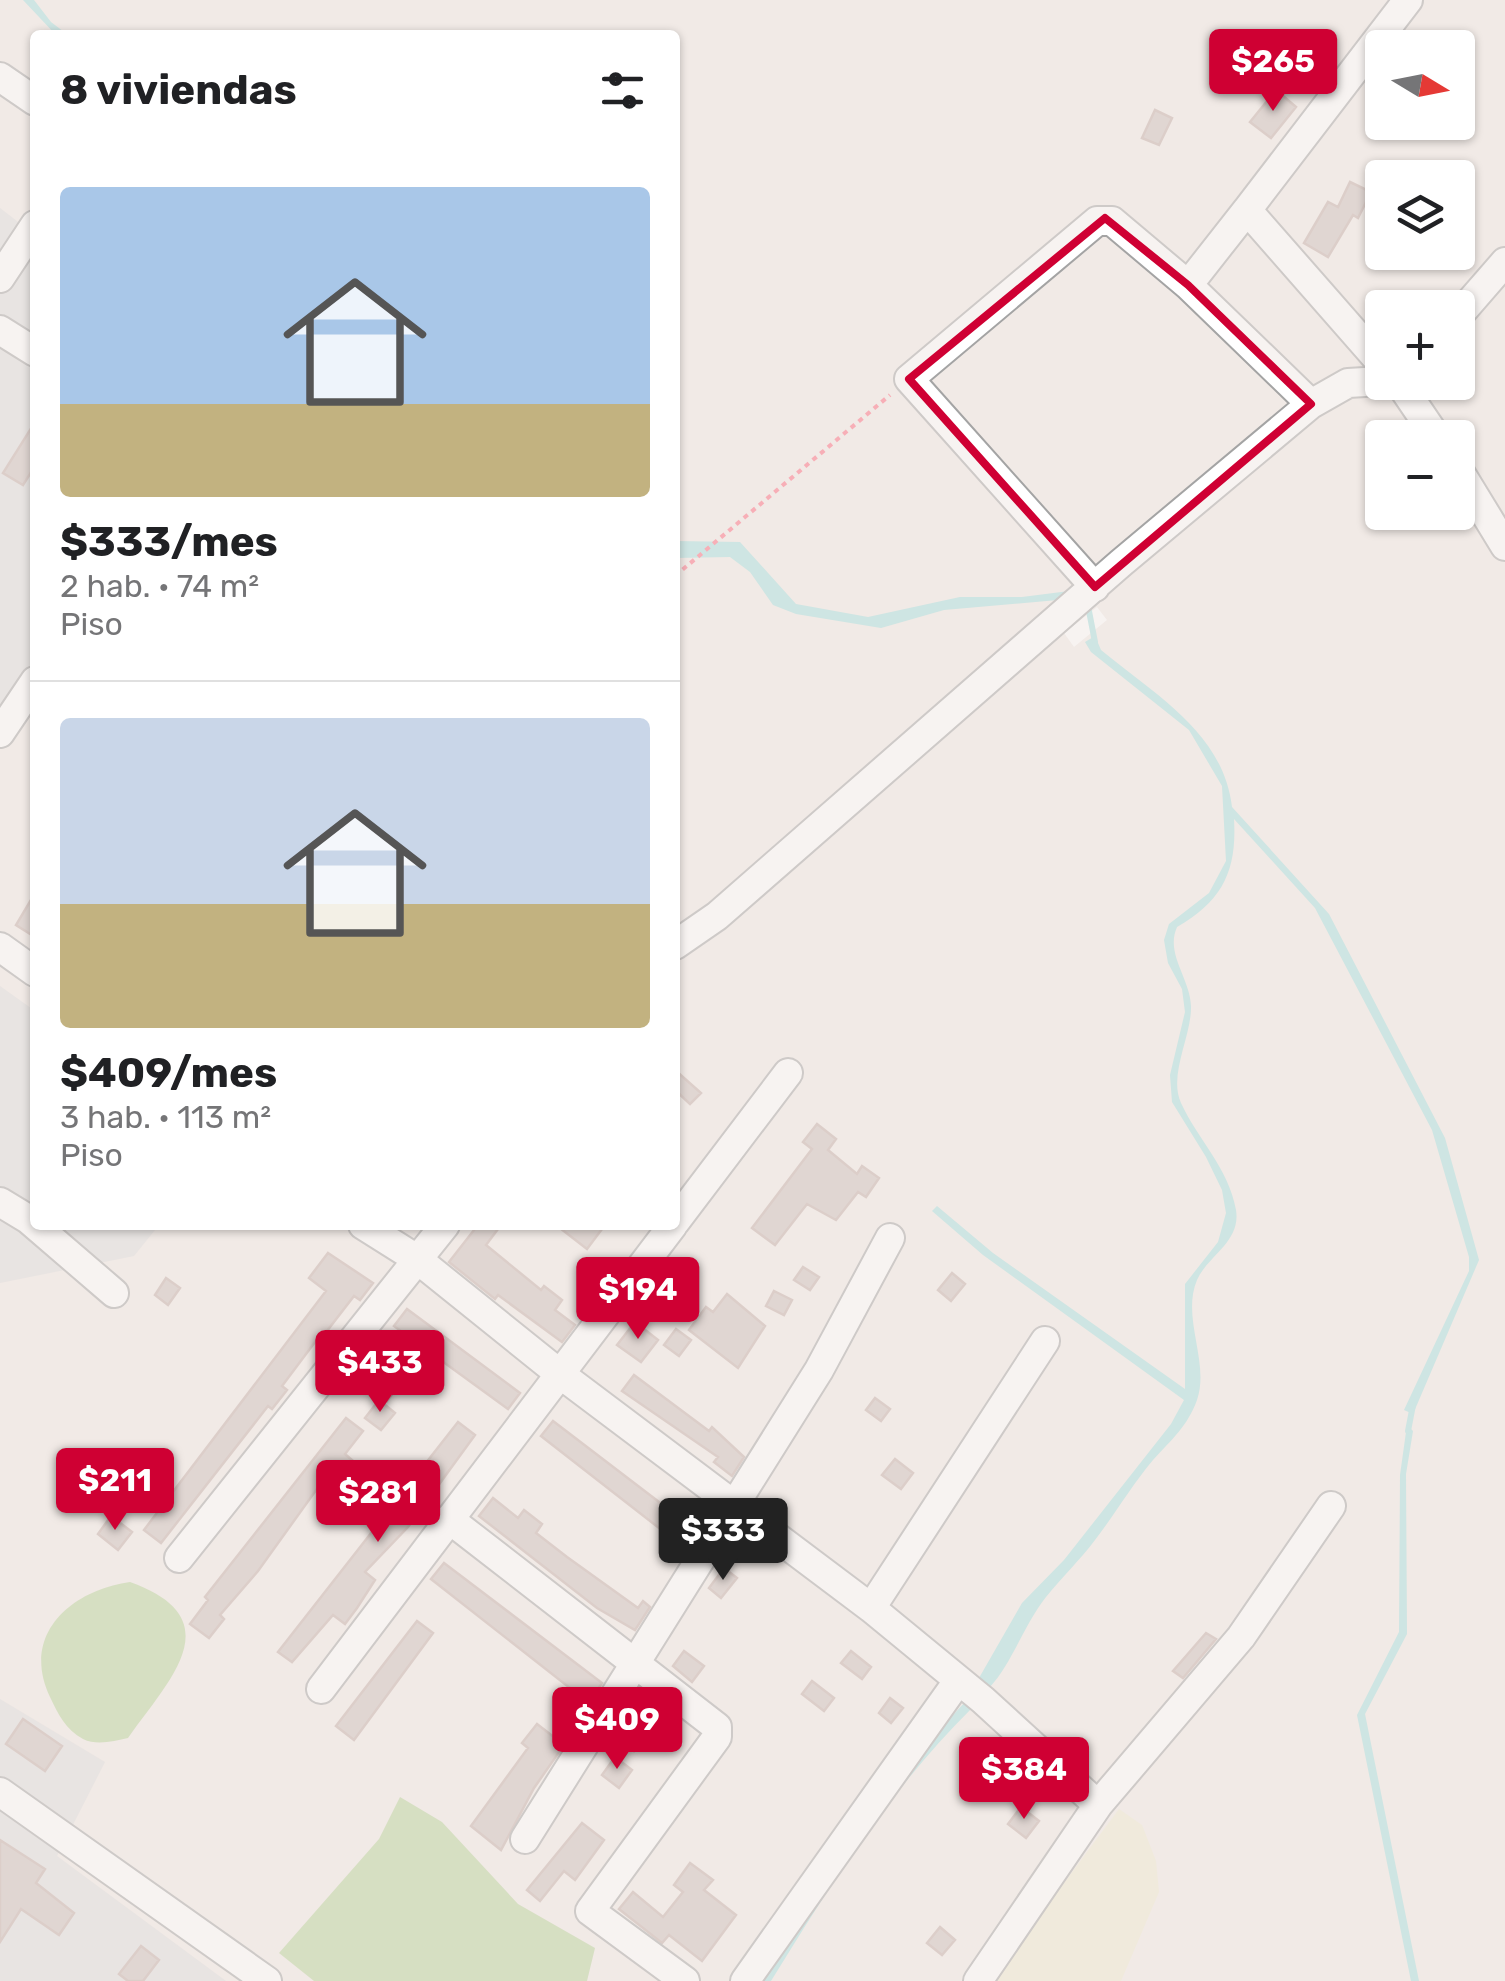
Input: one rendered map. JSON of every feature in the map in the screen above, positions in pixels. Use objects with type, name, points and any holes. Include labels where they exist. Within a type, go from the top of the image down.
[{"type":"street","points":[[1188,285],[1408,0]]},
{"type":"street","points":[[0,77],[30,98]]},
{"type":"street","points":[[1247,210],[1365,345]]},
{"type":"street","points":[[1089,593],[909,379],[1097,220],[1112,222],[1188,285],[1311,404]]},
{"type":"street","points":[[0,278],[30,233]]},
{"type":"street","points":[[1475,296],[1505,262]]},
{"type":"street","points":[[0,330],[30,349]]},
{"type":"street","points":[[680,942],[717,916],[1311,404],[1348,383],[1365,382]]},
{"type":"street","points":[[1475,497],[1505,546]]},
{"type":"street","points":[[0,733],[30,688]]},
{"type":"street","points":[[0,948],[30,969]]},
{"type":"street","points":[[680,1216],[788,1073]]},
{"type":"street","points":[[0,1202],[30,1214]]},
{"type":"street","points":[[48,1230],[114,1293]]},
{"type":"street","points":[[372,1230],[417,1259],[560,1374],[871,1608],[1098,1805]]},
{"type":"street","points":[[179,1558],[440,1230]]},
{"type":"street","points":[[321,1689],[669,1230]]},
{"type":"street","points":[[525,1839],[596,1732],[636,1661],[819,1370],[890,1238]]},
{"type":"street","points":[[871,1608],[1045,1341]]},
{"type":"street","points":[[978,1981],[1098,1805],[1240,1637],[1330,1506]]},
{"type":"street","points":[[449,1519],[717,1727],[716,1737],[594,1900],[590,1911],[685,1981]]},
{"type":"street","points":[[744,1981],[970,1690]]},
{"type":"street","points":[[0,1792],[267,1981]]},
{"type":"path","points":[[680,572],[909,379]]},
{"type":"highlighted area","points":[[1105,218],[1188,285],[1311,404],[1095,587],[909,379]]},
{"type":"shaded area","points":[[0,208],[30,231],[30,703],[0,748]]},
{"type":"shaded area","points":[[0,986],[30,1007],[30,1230],[155,1230],[134,1256],[0,1283]]},
{"type":"shaded area","points":[[0,1699],[105,1762],[57,1856],[226,1981],[0,1981]]},
{"type":"shaded area","points":[[1119,1809],[1142,1825],[1156,1861],[1159,1892],[1121,1981],[991,1981]]},
{"type":"green space","points":[[130,1582],[161,1597],[179,1614],[185,1632],[183,1652],[174,1673],[128,1738],[88,1741],[63,1721],[50,1697],[42,1674],[47,1635],[71,1605],[89,1594]]},
{"type":"green space","points":[[400,1797],[442,1822],[518,1904],[595,1948],[587,1981],[314,1981],[279,1953],[379,1839]]},
{"type":"water","points":[[23,0],[34,0],[61,30],[51,30]]},
{"type":"water","points":[[680,541],[740,542],[796,604],[868,617],[960,597],[1022,597],[1085,589],[1080,598],[944,610],[881,628],[796,614],[773,605],[750,572],[730,557],[680,558]]},
{"type":"water","points":[[1095,636],[1101,650],[1164,700],[1201,736],[1226,781],[1232,807],[1329,914],[1445,1138],[1479,1260],[1413,1414],[1404,1410],[1469,1271],[1469,1257],[1432,1130],[1315,908],[1234,819],[1233,854],[1224,882],[1206,906],[1177,927],[1174,937],[1191,1006],[1178,1092],[1188,1116],[1220,1167],[1236,1210],[1234,1231],[1202,1271],[1193,1295],[1200,1371],[1197,1400],[1184,1425],[1046,1597],[990,1687],[979,1678],[1022,1603],[1064,1560],[1171,1424],[1184,1400],[983,1255],[932,1211],[937,1206],[993,1253],[1185,1389],[1185,1284],[1218,1242],[1226,1213],[1222,1190],[1206,1157],[1172,1102],[1170,1075],[1185,1012],[1182,989],[1168,963],[1164,940],[1169,924],[1209,893],[1226,861],[1222,786],[1189,730],[1091,652],[1085,642]]},
{"type":"water","points":[[1407,1425],[1413,1431],[1406,1474],[1407,1634],[1365,1714],[1419,1981],[1411,1981],[1357,1715],[1399,1632],[1400,1475]]},
{"type":"water","points":[[965,1702],[972,1708],[888,1804],[771,1981],[759,1981],[919,1752]]},
{"type":"pier","points":[[1097,607],[1107,620],[1074,647],[1064,633]]},
{"type":"building","points":[[1276,90],[1296,107],[1271,138],[1250,122]]},
{"type":"building","points":[[1155,110],[1172,118],[1159,145],[1142,138]]},
{"type":"building","points":[[1350,182],[1365,189],[1365,204],[1358,218],[1353,215],[1328,257],[1304,243],[1328,202],[1338,207]]},
{"type":"building","points":[[30,430],[30,474],[23,485],[3,473]]},
{"type":"building","points":[[30,901],[30,934],[16,925]]},
{"type":"building","points":[[680,1074],[701,1093],[690,1104],[680,1095]]},
{"type":"building","points":[[817,1124],[836,1139],[828,1150],[857,1174],[862,1166],[879,1178],[866,1197],[858,1192],[836,1220],[807,1204],[775,1245],[752,1228],[812,1149],[803,1142]]},
{"type":"building","points":[[474,1230],[497,1230],[486,1245],[541,1290],[544,1286],[562,1300],[555,1310],[575,1325],[562,1342],[498,1295],[495,1299],[449,1262]]},
{"type":"building","points":[[562,1230],[601,1230],[587,1249]]},
{"type":"building","points":[[328,1253],[373,1283],[360,1300],[354,1296],[321,1334],[282,1386],[287,1390],[272,1409],[268,1406],[161,1543],[144,1530],[326,1291],[309,1278]]},
{"type":"building","points":[[803,1267],[819,1277],[810,1290],[794,1280]]},
{"type":"building","points":[[952,1273],[965,1284],[951,1301],[938,1290]]},
{"type":"building","points":[[166,1278],[180,1288],[168,1305],[155,1295]]},
{"type":"building","points":[[774,1291],[792,1300],[784,1315],[766,1306]]},
{"type":"building","points":[[727,1294],[765,1326],[738,1368],[689,1330],[706,1307],[713,1312]]},
{"type":"building","points":[[407,1309],[520,1393],[508,1409],[394,1326]]},
{"type":"building","points":[[635,1322],[658,1340],[641,1362],[617,1345]]},
{"type":"building","points":[[676,1329],[691,1340],[679,1356],[664,1345]]},
{"type":"building","points":[[383,1369],[401,1383],[387,1401],[369,1387]]},
{"type":"building","points":[[634,1375],[709,1431],[712,1427],[744,1457],[732,1476],[714,1462],[718,1457],[622,1391]]},
{"type":"building","points":[[875,1398],[890,1409],[881,1421],[866,1410]]},
{"type":"building","points":[[379,1400],[395,1413],[381,1430],[365,1418]]},
{"type":"building","points":[[346,1418],[363,1431],[345,1454],[353,1461],[338,1479],[329,1472],[258,1571],[220,1615],[224,1619],[209,1638],[190,1624],[208,1600],[205,1597]]},
{"type":"building","points":[[553,1421],[697,1531],[686,1549],[541,1436]]},
{"type":"building","points":[[458,1422],[475,1435],[408,1527],[365,1572],[375,1580],[345,1624],[333,1615],[292,1662],[278,1652]]},
{"type":"building","points":[[895,1459],[913,1473],[901,1489],[882,1475]]},
{"type":"building","points":[[493,1498],[518,1518],[524,1510],[542,1524],[536,1533],[567,1557],[638,1608],[643,1601],[650,1607],[635,1630],[597,1608],[479,1516]]},
{"type":"building","points":[[111,1516],[132,1532],[118,1550],[98,1534]]},
{"type":"building","points":[[444,1563],[602,1683],[589,1703],[431,1579]]},
{"type":"building","points":[[724,1568],[737,1578],[721,1598],[709,1588]]},
{"type":"building","points":[[417,1621],[433,1633],[354,1740],[336,1726]]},
{"type":"building","points":[[1206,1633],[1216,1639],[1183,1678],[1173,1671]]},
{"type":"building","points":[[684,1651],[704,1666],[692,1682],[673,1666]]},
{"type":"building","points":[[851,1651],[871,1667],[862,1679],[841,1663]]},
{"type":"building","points":[[812,1681],[834,1698],[824,1711],[802,1694]]},
{"type":"building","points":[[890,1698],[903,1708],[891,1723],[879,1713]]},
{"type":"building","points":[[23,1719],[62,1746],[45,1771],[6,1744]]},
{"type":"building","points":[[635,1723],[648,1733],[634,1751],[621,1741]]},
{"type":"building","points":[[537,1724],[564,1745],[534,1788],[501,1850],[471,1826],[528,1748],[522,1743]]},
{"type":"building","points":[[615,1757],[632,1770],[619,1788],[602,1775]]},
{"type":"building","points":[[1021,1807],[1039,1821],[1026,1838],[1008,1824]]},
{"type":"building","points":[[582,1823],[604,1840],[575,1880],[564,1871],[540,1901],[527,1890]]},
{"type":"building","points":[[0,1840],[45,1869],[36,1883],[74,1913],[59,1935],[21,1909],[0,1942]]},
{"type":"building","points":[[690,1863],[713,1880],[704,1890],[736,1915],[702,1961],[669,1935],[662,1943],[619,1909],[633,1892],[663,1917],[683,1892],[674,1885]]},
{"type":"building","points":[[940,1927],[955,1940],[942,1955],[927,1943]]},
{"type":"building","points":[[141,1946],[159,1960],[143,1981],[128,1981],[119,1974]]},
{"type":"waterway","points":[[1088,606],[1095,642]]},
{"type":"waterway","points":[[1408,1431],[1413,1405]]}]
